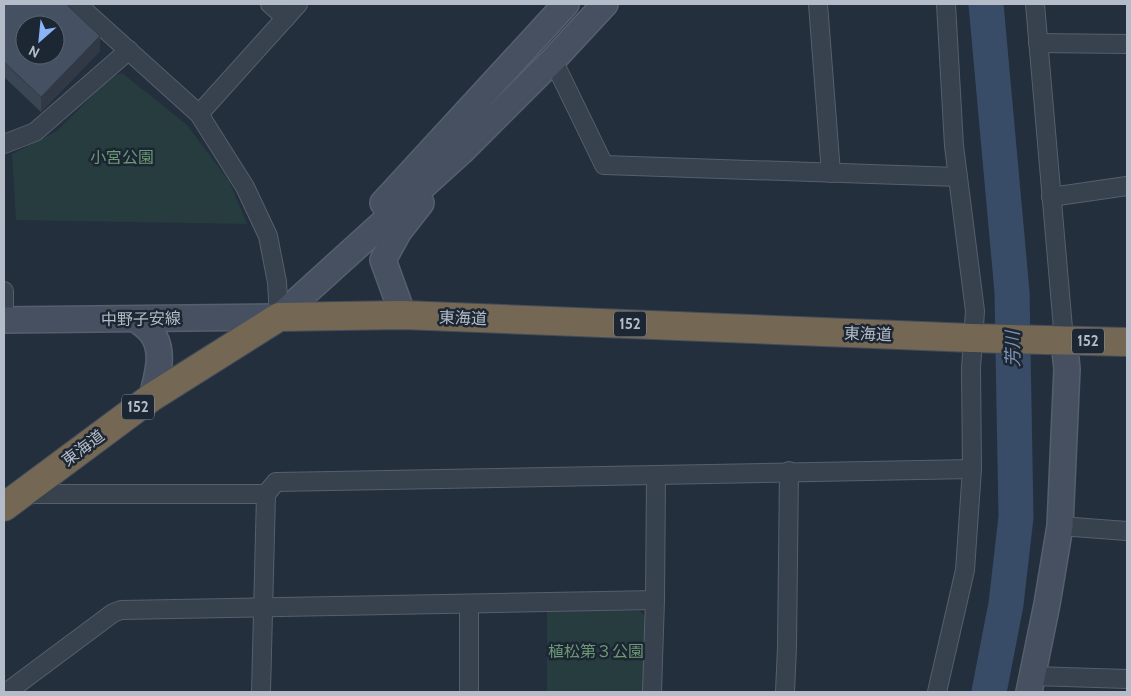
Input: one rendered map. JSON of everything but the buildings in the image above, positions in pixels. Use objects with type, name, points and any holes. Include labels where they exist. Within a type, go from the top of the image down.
[{"type":"highway","name":"東海道","points":[[12,501],[152,397],[279,317],[403,315],[977,338]]},
{"type":"highway","name":"152","points":[[977,338],[1127,342]]},
{"type":"street","points":[[77,4],[199,114],[245,187],[268,236],[277,282],[279,317]]},
{"type":"street","points":[[270,4],[286,18]]},
{"type":"street","points":[[199,114],[298,4]]},
{"type":"street","points":[[279,317],[566,4]]},
{"type":"street","points":[[279,317],[461,152],[554,60],[605,4]]},
{"type":"street","points":[[818,4],[831,173]]},
{"type":"street","points":[[937,692],[965,570],[972,469],[971,368],[977,338],[954,146],[946,4]]},
{"type":"street","points":[[1035,4],[1051,196],[1056,340],[1067,369],[1060,526],[1031,684],[1127,679]]},
{"type":"street","points":[[1038,42],[1127,44]]},
{"type":"street","points":[[4,144],[35,132],[129,50]]},
{"type":"street","points":[[554,60],[604,165],[958,177]]},
{"type":"street","points":[[403,315],[383,260],[400,231],[461,152]]},
{"type":"street","points":[[1051,196],[1127,186]]},
{"type":"street","points":[[4,291],[4,320]]},
{"type":"street","name":"中野子安線","points":[[4,320],[279,317]]},
{"type":"street","points":[[136,319],[152,332],[158,349],[160,365],[152,397]]},
{"type":"street","points":[[261,692],[266,494],[276,482],[972,469]]},
{"type":"street","points":[[785,692],[789,471]]},
{"type":"street","points":[[652,692],[656,476]]},
{"type":"street","points":[[12,501],[266,494]]},
{"type":"street","points":[[1060,526],[1127,531]]},
{"type":"street","points":[[7,692],[114,613],[121,610],[655,600]]},
{"type":"street","points":[[469,604],[469,692]]},
{"type":"green space","name":"小宮公園","points":[[122,73],[187,125],[229,181],[247,224],[16,220],[12,154],[57,131],[112,76]]},
{"type":"green space","name":"植松第３公園","points":[[547,611],[640,611],[645,617],[645,692],[547,692]]},
{"type":"waterway","name":"芳川","points":[[986,4],[1012,292],[1016,517],[1006,604],[989,692]]}]
